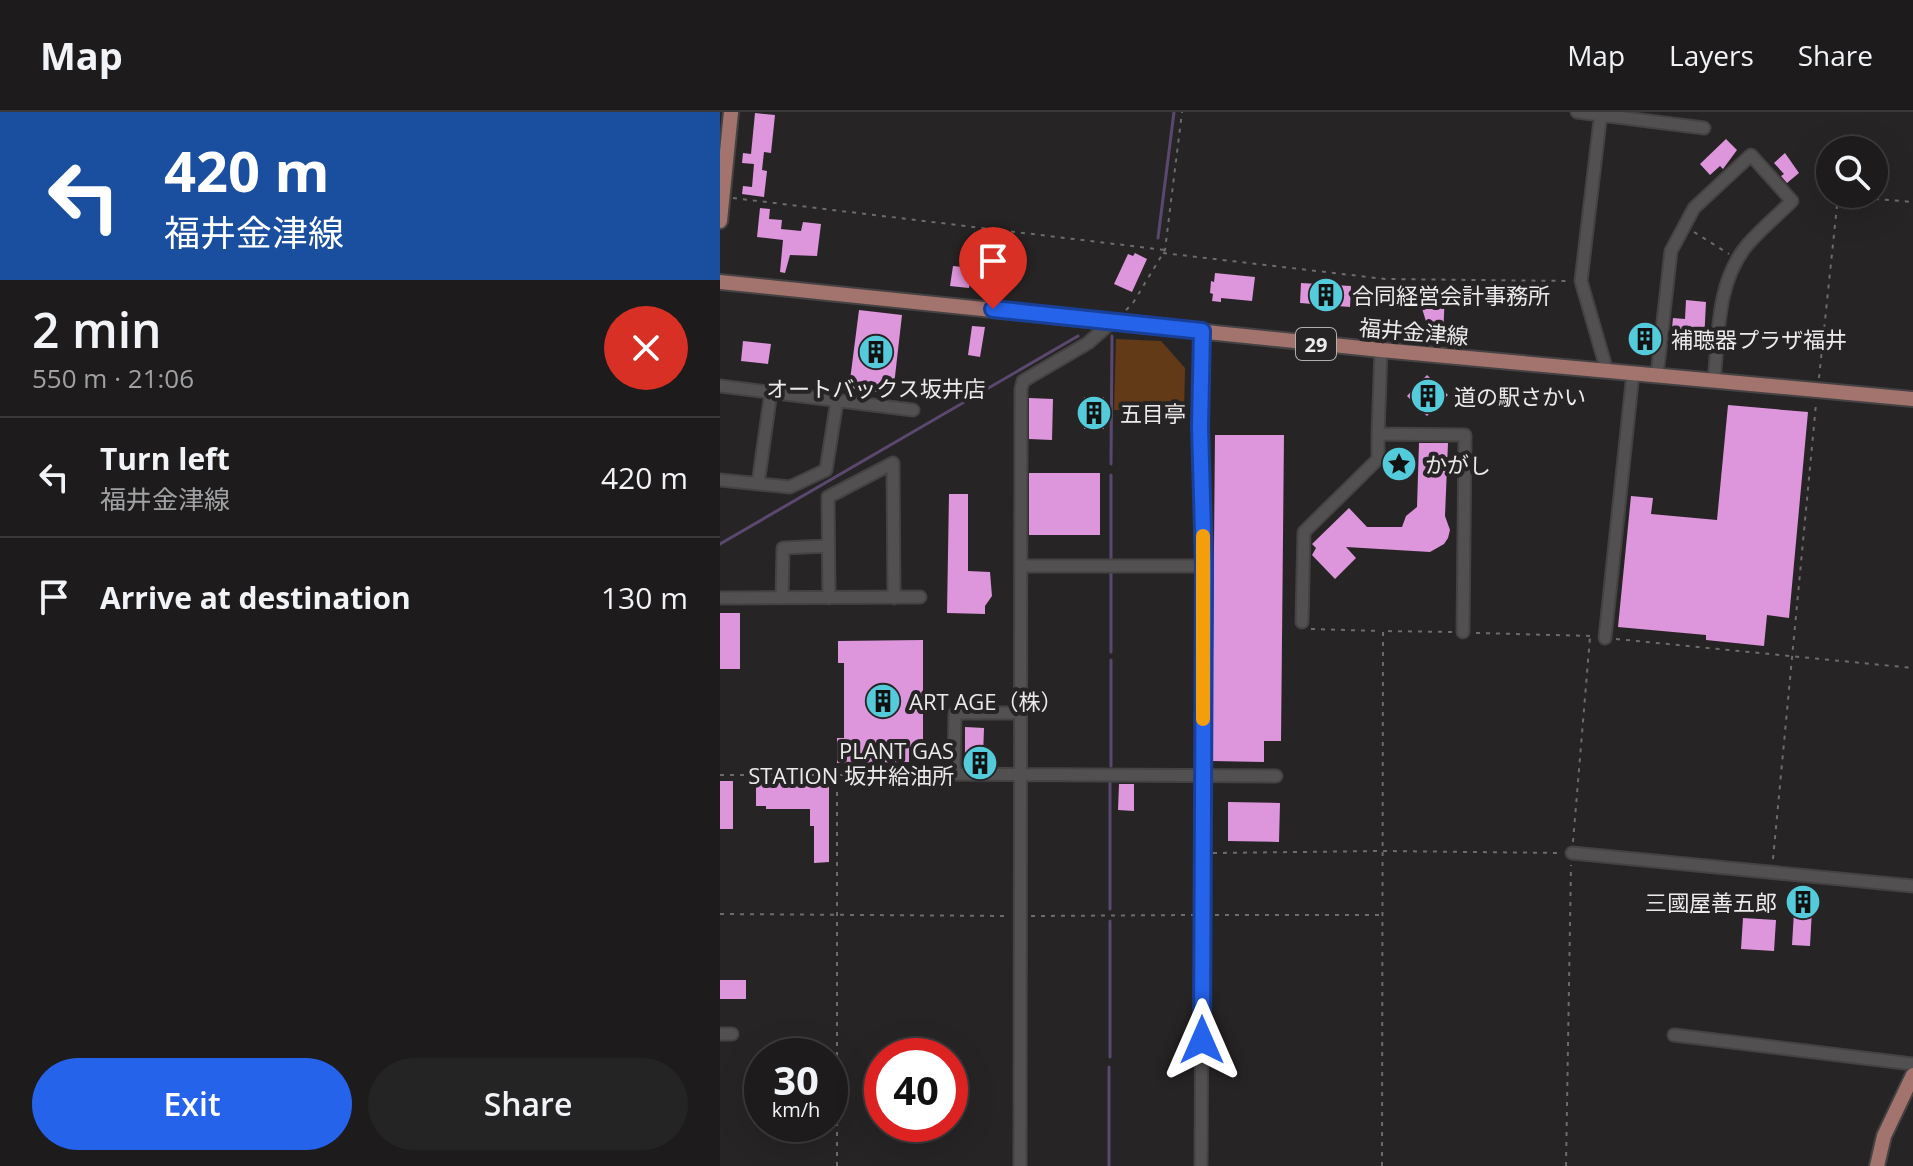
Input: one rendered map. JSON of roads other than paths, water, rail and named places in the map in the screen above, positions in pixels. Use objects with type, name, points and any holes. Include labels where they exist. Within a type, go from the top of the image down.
[{"type":"main road","points":[[720,221],[731,112]]},
{"type":"main road","name":"福井金津線","points":[[720,282],[1381,350],[1913,399]]},
{"type":"main road","points":[[1877,1166],[1884,1136],[1913,1075]]},
{"type":"street","points":[[1577,112],[1704,128]]},
{"type":"street","points":[[1601,113],[1581,281],[1607,371]]},
{"type":"street","points":[[1657,375],[1671,251],[1694,208],[1751,155],[1792,201],[1748,244],[1731,270],[1722,299],[1714,380]]},
{"type":"street","points":[[1020,1166],[1023,381],[1088,343],[1113,321]]},
{"type":"street","points":[[1201,1166],[1202,331]]},
{"type":"street","points":[[1302,626],[1304,532],[1378,459],[1381,350]]},
{"type":"street","points":[[1605,638],[1633,373]]},
{"type":"street","points":[[720,386],[913,410]]},
{"type":"street","points":[[758,484],[771,392]]},
{"type":"street","points":[[720,480],[790,487],[826,470],[837,401]]},
{"type":"street","points":[[1378,434],[1465,435],[1463,632]]},
{"type":"street","points":[[829,598],[828,497],[893,463],[894,598]]},
{"type":"street","points":[[782,598],[783,548],[828,546]]},
{"type":"street","points":[[1021,566],[1204,566]]},
{"type":"street","points":[[720,598],[920,597]]},
{"type":"street","points":[[954,774],[955,713],[1020,713]]},
{"type":"street","points":[[937,774],[1276,776]]},
{"type":"street","points":[[1572,853],[1913,886]]},
{"type":"street","points":[[1674,1035],[1913,1064]]},
{"type":"waterway","points":[[1158,238],[1174,112]]},
{"type":"waterway","points":[[720,544],[1078,336]]},
{"type":"waterway","points":[[1111,464],[1112,336]]},
{"type":"waterway","points":[[1111,475],[1111,559]]},
{"type":"waterway","points":[[1111,571],[1111,652]]},
{"type":"waterway","points":[[1111,660],[1111,766]]},
{"type":"waterway","points":[[1110,781],[1110,909]]},
{"type":"waterway","points":[[1110,921],[1110,1057]]},
{"type":"waterway","points":[[1109,1067],[1109,1166]]},
{"type":"place","name":"合同経営会計事務所","points":[[1326,295]]},
{"type":"place","name":"補聴器プラザ福井","points":[[1645,339]]},
{"type":"place","name":"オートバックス坂井店","points":[[876,352]]},
{"type":"place","name":"道の駅さかい","points":[[1428,396]]},
{"type":"place","name":"五目亭","points":[[1094,413]]},
{"type":"place","name":"かがし","points":[[1399,464]]},
{"type":"place","name":"ART AGE（株）","points":[[883,701]]},
{"type":"place","name":"PLANT GAS STATION 坂井給油所","points":[[980,763]]},
{"type":"place","name":"三國屋善五郎","points":[[1803,902]]}]
